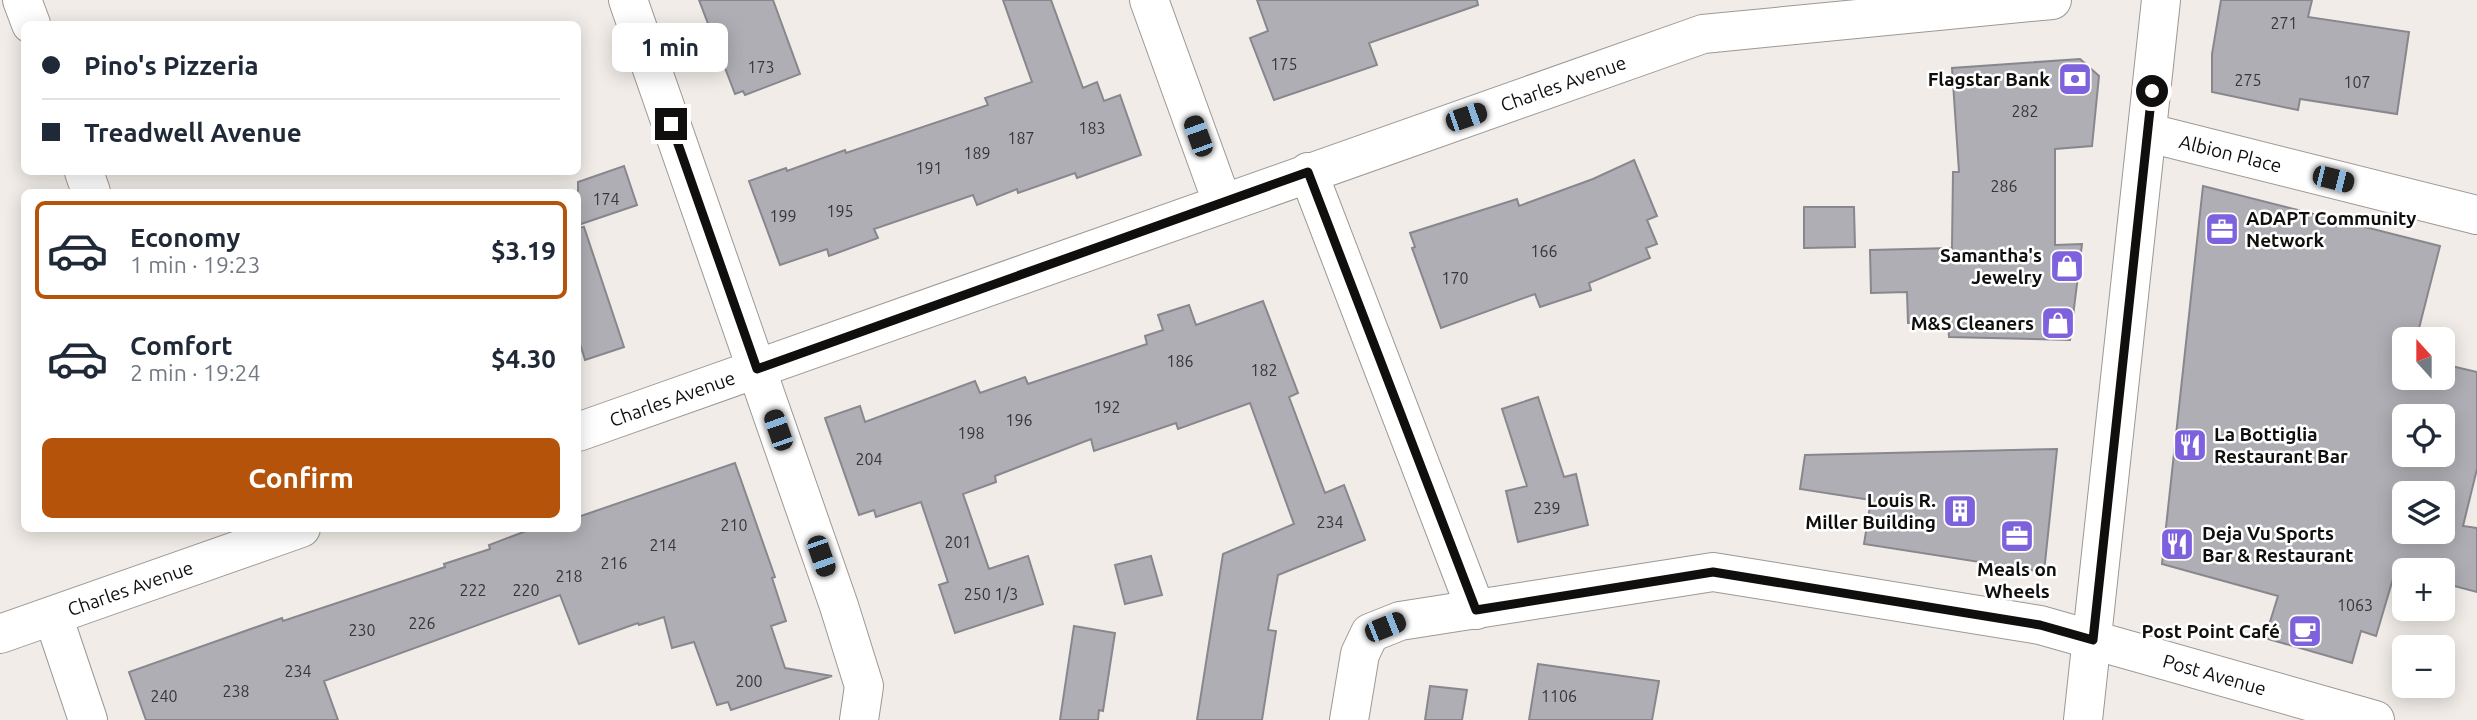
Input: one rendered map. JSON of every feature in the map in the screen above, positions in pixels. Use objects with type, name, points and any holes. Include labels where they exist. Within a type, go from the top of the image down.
[{"type":"street","points":[[22,0],[30,21]]},
{"type":"street","points":[[628,0],[864,686],[859,720]]},
{"type":"street","points":[[1149,0],[1222,202]]},
{"type":"street","name":"Charles Avenue","points":[[581,431],[1703,34],[2052,0]]},
{"type":"street","points":[[2083,720],[2161,0]]},
{"type":"street","name":"Albion Place","points":[[2148,133],[2477,215]]},
{"type":"street","points":[[1308,172],[1476,610]]},
{"type":"street","name":"Charles Avenue","points":[[0,634],[290,532]]},
{"type":"street","name":"Post Avenue","points":[[1349,720],[1360,654],[1370,634],[1400,621],[1713,572],[2040,625],[2375,720]]},
{"type":"street","points":[[52,616],[88,720]]},
{"type":"building","points":[[699,0],[773,0],[800,74],[745,95],[743,91],[735,94]]},
{"type":"building","points":[[1003,0],[1051,0],[1083,88],[1097,82],[1104,101],[1120,95],[1141,155],[1077,178],[1075,173],[1018,193],[1017,189],[977,205],[973,195],[874,229],[878,238],[829,256],[827,249],[780,265],[749,181],[786,168],[787,171],[845,150],[846,153],[988,105],[985,98],[1032,82]]},
{"type":"building","points":[[1257,0],[1477,0],[1478,5],[1369,43],[1377,65],[1274,100],[1250,38],[1268,31]]},
{"type":"building","points":[[2221,0],[2312,0],[2308,17],[2409,32],[2397,114],[2300,99],[2298,110],[2212,92],[2212,54]]},
{"type":"building","points":[[2080,59],[2099,76],[2092,146],[2055,149],[2055,245],[2082,244],[2070,340],[1949,337],[1948,322],[1908,323],[1907,292],[1871,293],[1870,250],[1952,248],[1953,172],[1959,172],[1952,68]]},
{"type":"building","points":[[1634,160],[1657,216],[1647,220],[1657,244],[1646,248],[1650,258],[1589,283],[1591,290],[1540,307],[1535,294],[1441,328],[1412,248],[1415,247],[1410,233],[1517,199],[1519,206],[1593,179]]},
{"type":"building","points":[[624,166],[637,205],[581,224],[581,189],[578,189],[578,182]]},
{"type":"building","points":[[2203,186],[2440,246],[2419,327],[2392,327],[2392,390],[2455,390],[2455,367],[2477,372],[2477,469],[2463,526],[2477,528],[2477,592],[2455,586],[2455,558],[2392,558],[2392,582],[2376,636],[2361,631],[2352,663],[2265,638],[2278,596],[2162,564]]},
{"type":"building","points":[[1804,207],[1854,207],[1855,247],[1804,248]]},
{"type":"building","points":[[584,227],[624,347],[585,360],[581,347],[581,228]]},
{"type":"building","points":[[1263,301],[1298,393],[1289,397],[1325,493],[1344,485],[1365,540],[1278,575],[1268,630],[1276,631],[1262,720],[1197,720],[1223,554],[1294,524],[1250,403],[1178,429],[1176,423],[1094,451],[1091,439],[995,476],[996,482],[963,494],[989,569],[1028,556],[1043,604],[955,633],[939,585],[948,582],[921,502],[876,517],[874,510],[859,515],[825,418],[860,406],[865,422],[975,381],[980,393],[1025,377],[1028,384],[1147,344],[1145,336],[1163,330],[1158,315],[1189,305],[1196,325]]},
{"type":"building","points":[[1538,397],[1564,477],[1576,474],[1588,525],[1518,542],[1506,491],[1527,486],[1502,409]]},
{"type":"building","name":"Louis R. Miller Building","points":[[2057,449],[2044,572],[1864,544],[1871,500],[1800,489],[1805,455]]},
{"type":"building","points":[[735,463],[775,577],[772,578],[786,621],[771,626],[785,668],[832,676],[731,710],[728,702],[717,705],[694,642],[672,648],[664,617],[639,625],[638,623],[579,644],[560,595],[324,681],[338,720],[146,720],[129,672],[282,618],[283,621],[445,567],[444,564],[490,549],[489,545],[523,532],[581,532],[581,516]]},
{"type":"building","points":[[1151,556],[1162,595],[1125,604],[1115,565]]},
{"type":"building","points":[[1074,626],[1115,633],[1103,711],[1099,710],[1098,720],[1060,720]]},
{"type":"building","points":[[1538,664],[1659,681],[1652,720],[1529,720]]},
{"type":"building","points":[[1430,686],[1467,690],[1462,720],[1425,720]]},
{"type":"place","name":"Flagstar Bank","points":[[2075,79]]},
{"type":"place","name":"ADAPT Community Network","points":[[2222,229]]},
{"type":"place","name":"Samantha's Jewelry","points":[[2067,266]]},
{"type":"place","name":"M&S Cleaners","points":[[2058,323]]},
{"type":"place","name":"La Bottiglia Restaurant Bar","points":[[2190,445]]},
{"type":"place","name":"Louis R. Miller Building","points":[[1960,511]]},
{"type":"place","name":"Meals on Wheels","points":[[2017,536]]},
{"type":"place","name":"Deja Vu Sports Bar & Restaurant","points":[[2177,544]]},
{"type":"place","name":"Post Point Café","points":[[2305,631]]},
{"type":"route","points":[[671,124],[757,369],[1308,172],[1476,610],[1713,572],[2040,625],[2093,640],[2152,91]]}]
